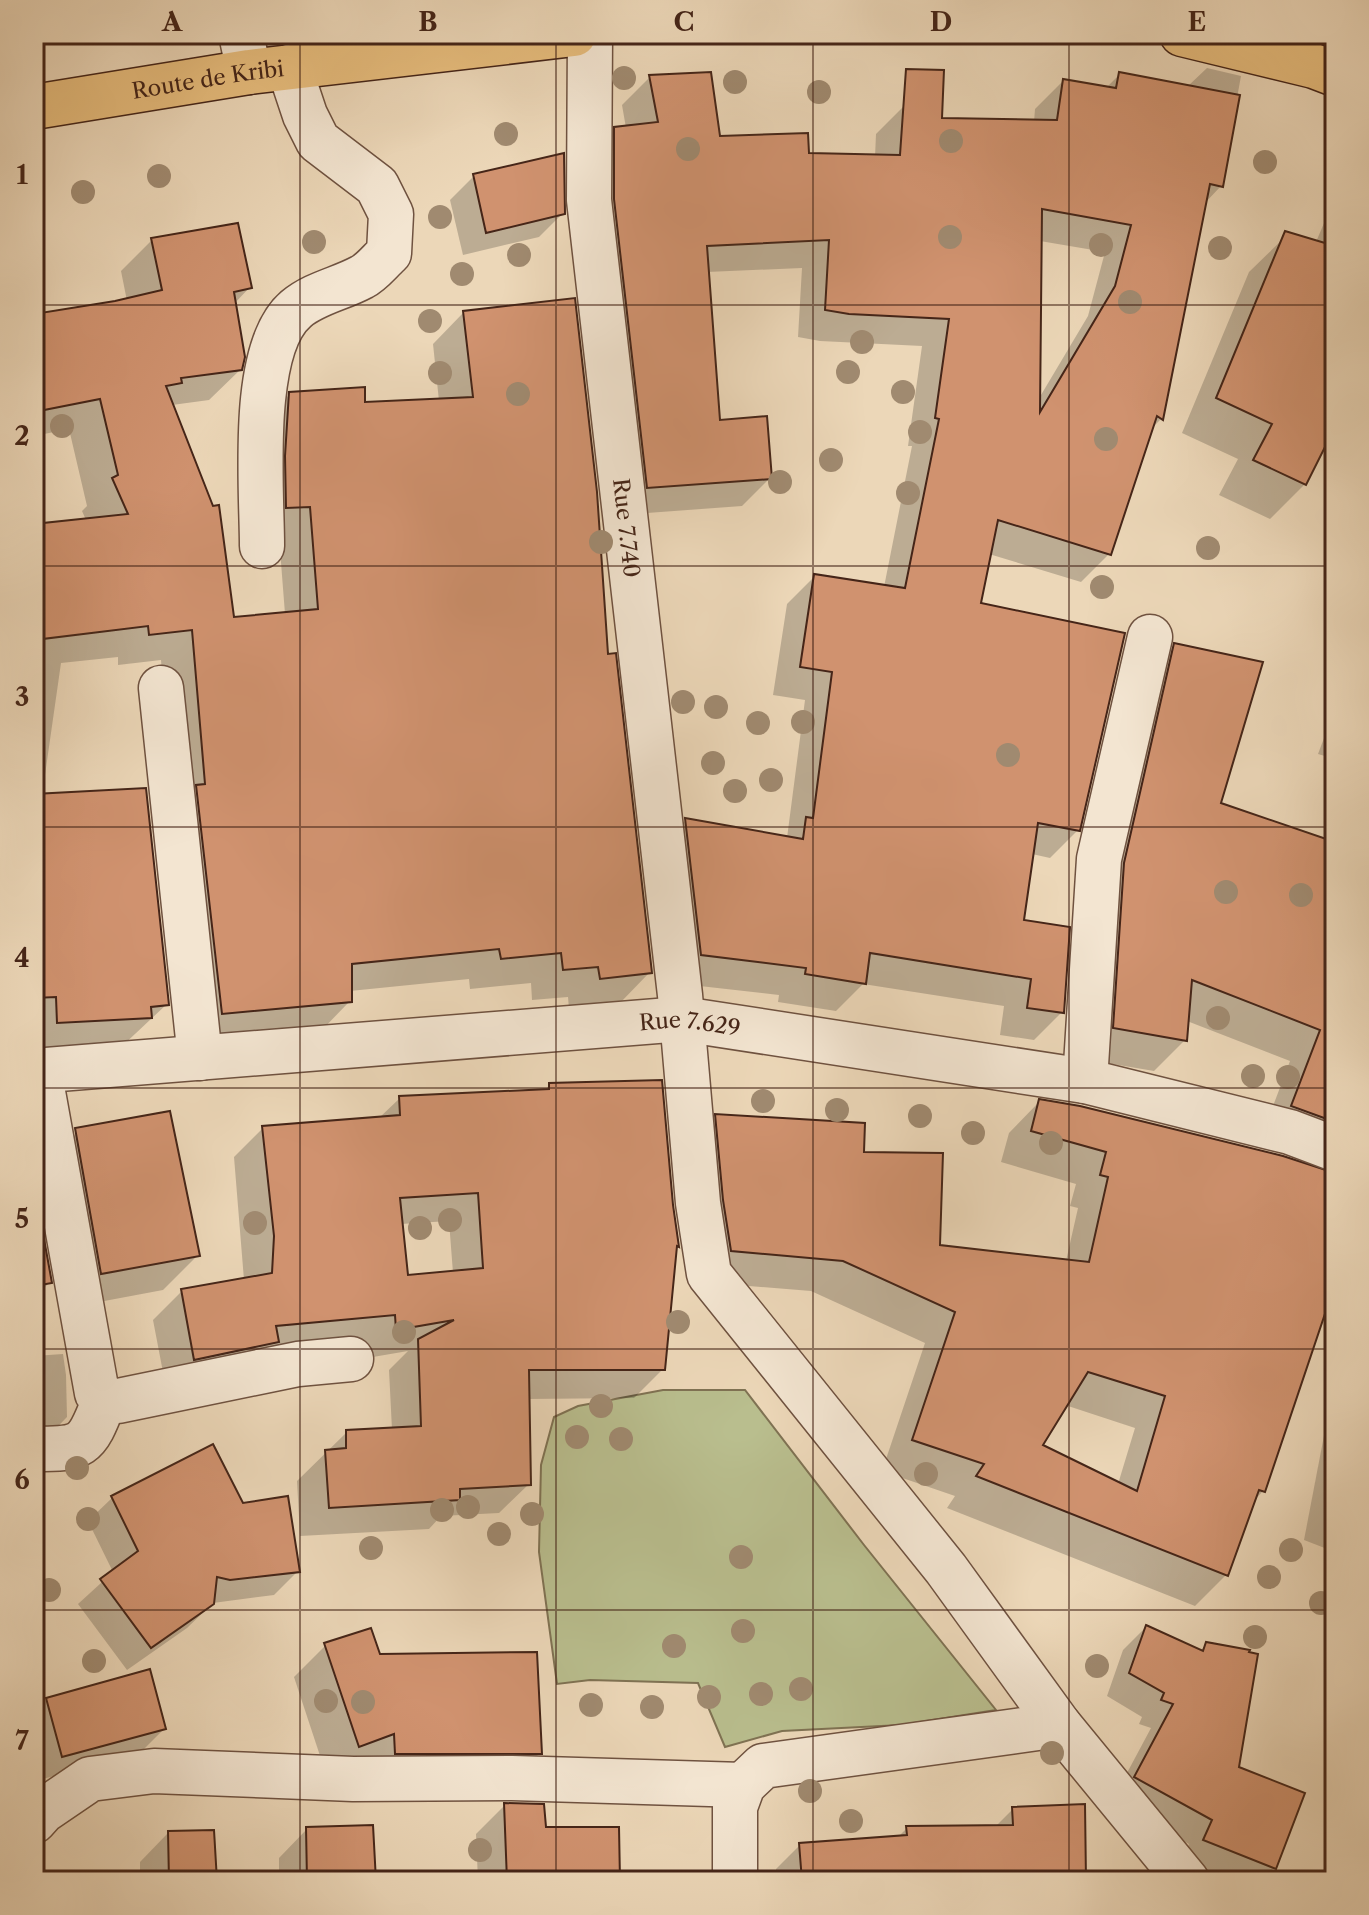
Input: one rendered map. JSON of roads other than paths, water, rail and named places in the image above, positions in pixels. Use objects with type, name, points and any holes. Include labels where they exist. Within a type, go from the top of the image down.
[{"type":"main road","name":"Route de Kribi","points":[[34,107],[260,58],[574,34]]},
{"type":"main road","points":[[1182,34],[1314,66],[1335,74]]},
{"type":"street","name":"Rue 7.740","points":[[590,34],[589,200],[682,1019],[698,1203],[709,1274],[946,1569],[1059,1725],[1187,1881]]},
{"type":"street","points":[[260,58],[305,115],[318,141],[377,186],[391,214],[389,253],[363,277],[318,295],[294,311],[273,344],[261,413],[262,546]]},
{"type":"street","points":[[1085,1081],[1099,859],[1150,637]]},
{"type":"street","points":[[161,688],[200,1058]]},
{"type":"street","name":"Rue 7.629","points":[[36,1070],[682,1019],[1085,1081],[1290,1132],[1335,1149]]},
{"type":"street","points":[[36,1070],[97,1393],[104,1401],[118,1401],[298,1364],[351,1359]]},
{"type":"street","points":[[34,1449],[71,1449],[84,1441],[93,1430],[104,1401]]},
{"type":"street","points":[[735,1881],[735,1807],[743,1785],[763,1766],[1059,1725]]},
{"type":"street","points":[[34,1821],[43,1811],[90,1779],[154,1771],[353,1779],[512,1778],[743,1785]]}]
